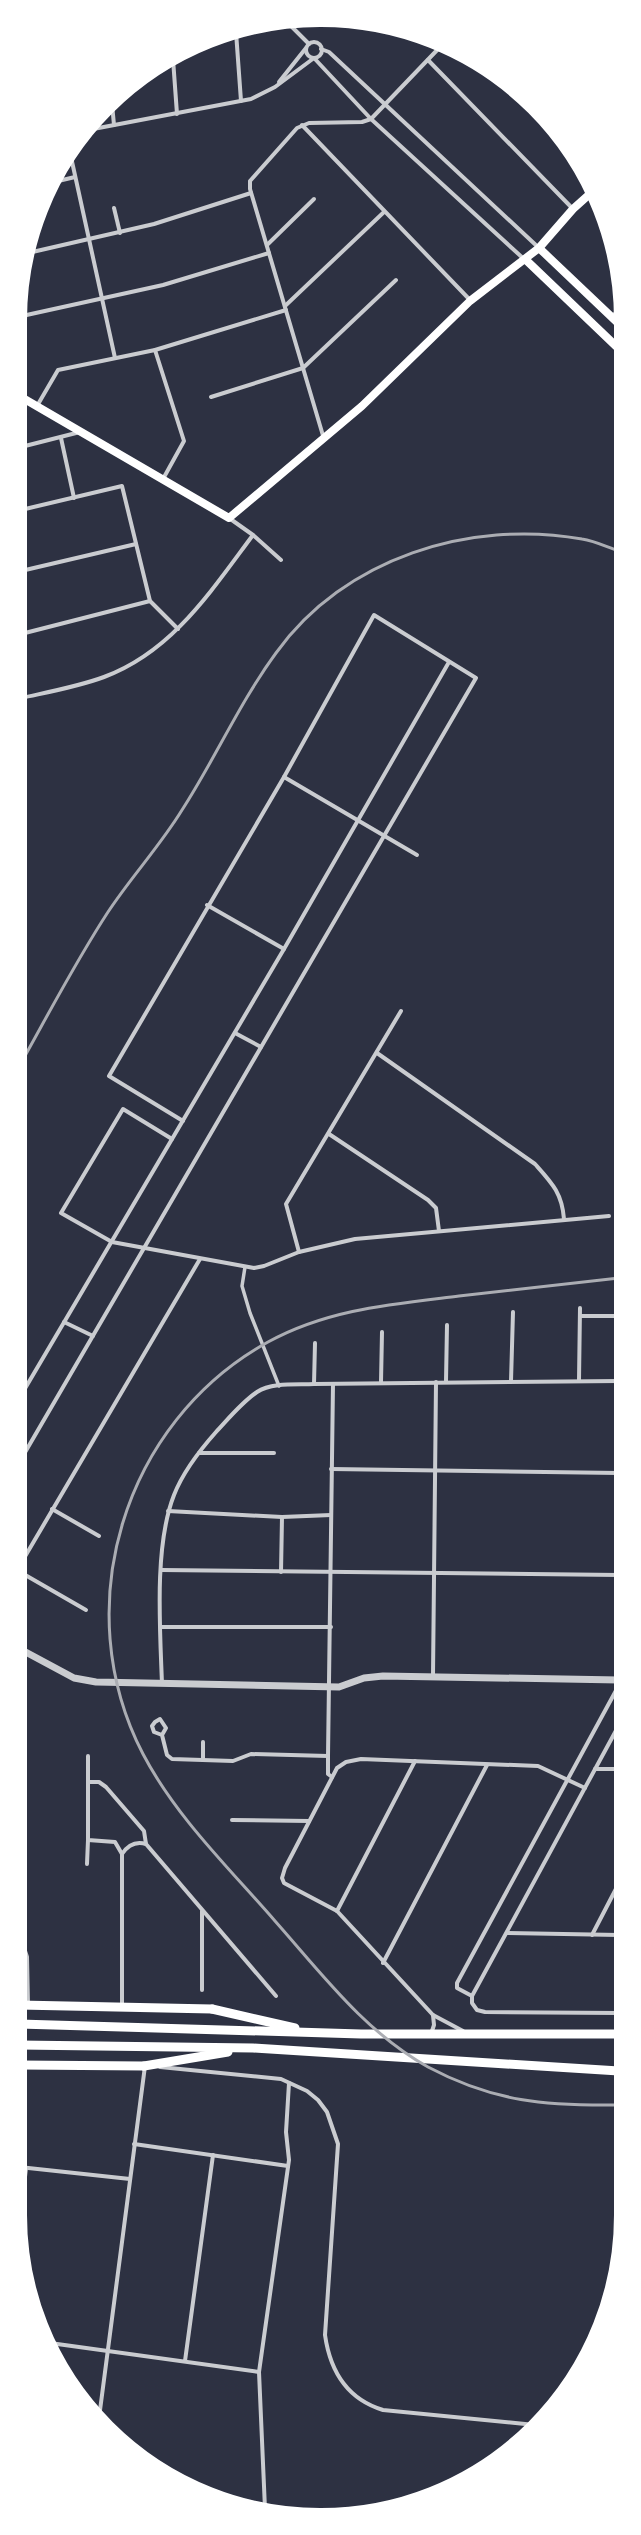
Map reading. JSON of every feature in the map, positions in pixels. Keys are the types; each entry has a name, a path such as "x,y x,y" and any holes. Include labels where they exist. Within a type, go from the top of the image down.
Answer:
{"main road":[{"path":"26,399 229,518 362,406 470,301 526,260 588,196"},
{"path":"539,248 615,320"},
{"path":"526,260 615,345"},
{"path":"26,2005 212,2009 320,2033"},
{"path":"26,2024 361,2034 615,2034"},
{"path":"598,2033 615,2029"},
{"path":"26,2046 253,2048 386,2055 615,2071"},
{"path":"26,2065 144,2066 253,2048"}],"street":[{"path":"292,28 308,46 308,55 314,58 371,119 526,260"},
{"path":"236,39 241,101"},
{"path":"274,87 308,46 316,43 384,103 539,248"},
{"path":"97,128 177,114 241,101 262,95 319,56 321,49"},
{"path":"324,438 251,193 250,185 252,176 292,131 302,125 316,123 362,122 371,119 384,103 437,50"},
{"path":"428,60 574,209"},
{"path":"173,65 177,114"},
{"path":"113,111 114,125"},
{"path":"302,125 470,301"},
{"path":"72,163 100,299 115,358"},
{"path":"61,180 75,177"},
{"path":"34,252 120,233 251,193"},
{"path":"267,245 314,199"},
{"path":"114,208 120,233"},
{"path":"37,406 58,370 155,350 285,308 384,212"},
{"path":"26,315 163,285 269,253"},
{"path":"211,397 304,368 396,280"},
{"path":"612,317 615,314"},
{"path":"155,350 184,441 163,479"},
{"path":"26,447 80,432"},
{"path":"61,438 74,498"},
{"path":"26,509 122,486 150,601 178,629"},
{"path":"229,518 253,535 281,560"},
{"path":"26,697 106,677 145,656 188,620 253,535"},
{"path":"26,571 136,544"},
{"path":"26,633 150,601"},
{"path":"26,1451 476,678 374,615 284,777 207,905 109,1076 183,1120"},
{"path":"26,1387 235,1033 449,662"},
{"path":"284,777 417,855"},
{"path":"207,905 284,949"},
{"path":"299,1252 286,1204 401,1011"},
{"path":"235,1033 261,1047"},
{"path":"376,1053 535,1164 553,1183 563,1202 564,1219"},
{"path":"172,1139 123,1109 61,1213 112,1242 245,1267 264,1266 299,1252 355,1239 609,1216"},
{"path":"329,1134 428,1200 436,1208 439,1231"},
{"path":"26,1554 200,1259"},
{"path":"245,1267 242,1286 250,1313 279,1386"},
{"path":"579,1380 580,1308"},
{"path":"511,1380 513,1312"},
{"path":"580,1316 615,1316"},
{"path":"64,1322 93,1336"},
{"path":"446,1381 447,1325"},
{"path":"381,1382 382,1332"},
{"path":"314,1384 315,1343"},
{"path":"162,1685 161,1546 168,1511 175,1493 198,1453 235,1410 258,1391 279,1386 381,1382 511,1380 615,1381"},
{"path":"433,1676 436,1382"},
{"path":"332,1777 328,1774 328,1756 332,1572 331,1469 333,1384"},
{"path":"198,1453 274,1453"},
{"path":"331,1469 615,1473"},
{"path":"52,1508 99,1536"},
{"path":"168,1511 282,1517 331,1515"},
{"path":"281,1572 282,1517"},
{"path":"162,1570 615,1575"},
{"path":"26,1575 86,1610"},
{"path":"161,1627 331,1627"},
{"path":"26,1652 74,1678 96,1682 132,1685 330,1688 343,1687 369,1678 433,1676 615,1680"},
{"path":"472,1996 457,1988 457,1983 615,1692"},
{"path":"615,1733 472,1996 474,2008 481,2012 615,2013"},
{"path":"162,1735 167,1755 172,1759 233,1762 250,1754 328,1756"},
{"path":"203,1742 203,1760"},
{"path":"87,1864 89,1782 88,1756"},
{"path":"471,2035 433,2016 382,1963 337,1911 284,1883 282,1878 286,1868 332,1777 346,1762 361,1759 538,1766 584,1788"},
{"path":"337,1911 415,1761"},
{"path":"382,1963 487,1765"},
{"path":"596,1769 615,1769"},
{"path":"89,1782 99,1782 106,1787 144,1831 146,1844 202,1911 232,1942 276,1996"},
{"path":"232,1820 309,1821"},
{"path":"88,1840 115,1842 122,1854 122,2007"},
{"path":"122,1854 133,1844 146,1844"},
{"path":"592,1935 615,1892"},
{"path":"202,1911 202,1990"},
{"path":"507,1933 615,1935"},
{"path":"26,1954 26,1973"},
{"path":"427,2034 434,2024 433,2016"},
{"path":"99,2409 144,2066 272,2076 307,2091 318,2100 327,2112 336,2133 338,2156 325,2334 332,2365 343,2383 364,2402 383,2410 528,2424"},
{"path":"265,2503 260,2372 288,2166 286,2132 289,2082"},
{"path":"134,2144 288,2166"},
{"path":"184,2361 213,2155"},
{"path":"26,2168 130,2179"},
{"path":"55,2344 260,2372"}],"railway":[{"path":"26,1054 74,968 108,912 155,849 194,791 263,672 276,653 304,620 337,592 373,570 412,553 454,541 496,535 539,534 587,540 615,550"},
{"path":"615,1278 385,1305 337,1315 291,1331 268,1342 218,1377 177,1420 145,1469 123,1523 111,1581 110,1639 121,1698 143,1754 156,1777 187,1821 204,1841 327,1981 364,2019 405,2053 452,2079 475,2088 521,2100 544,2103 615,2105"}]}
